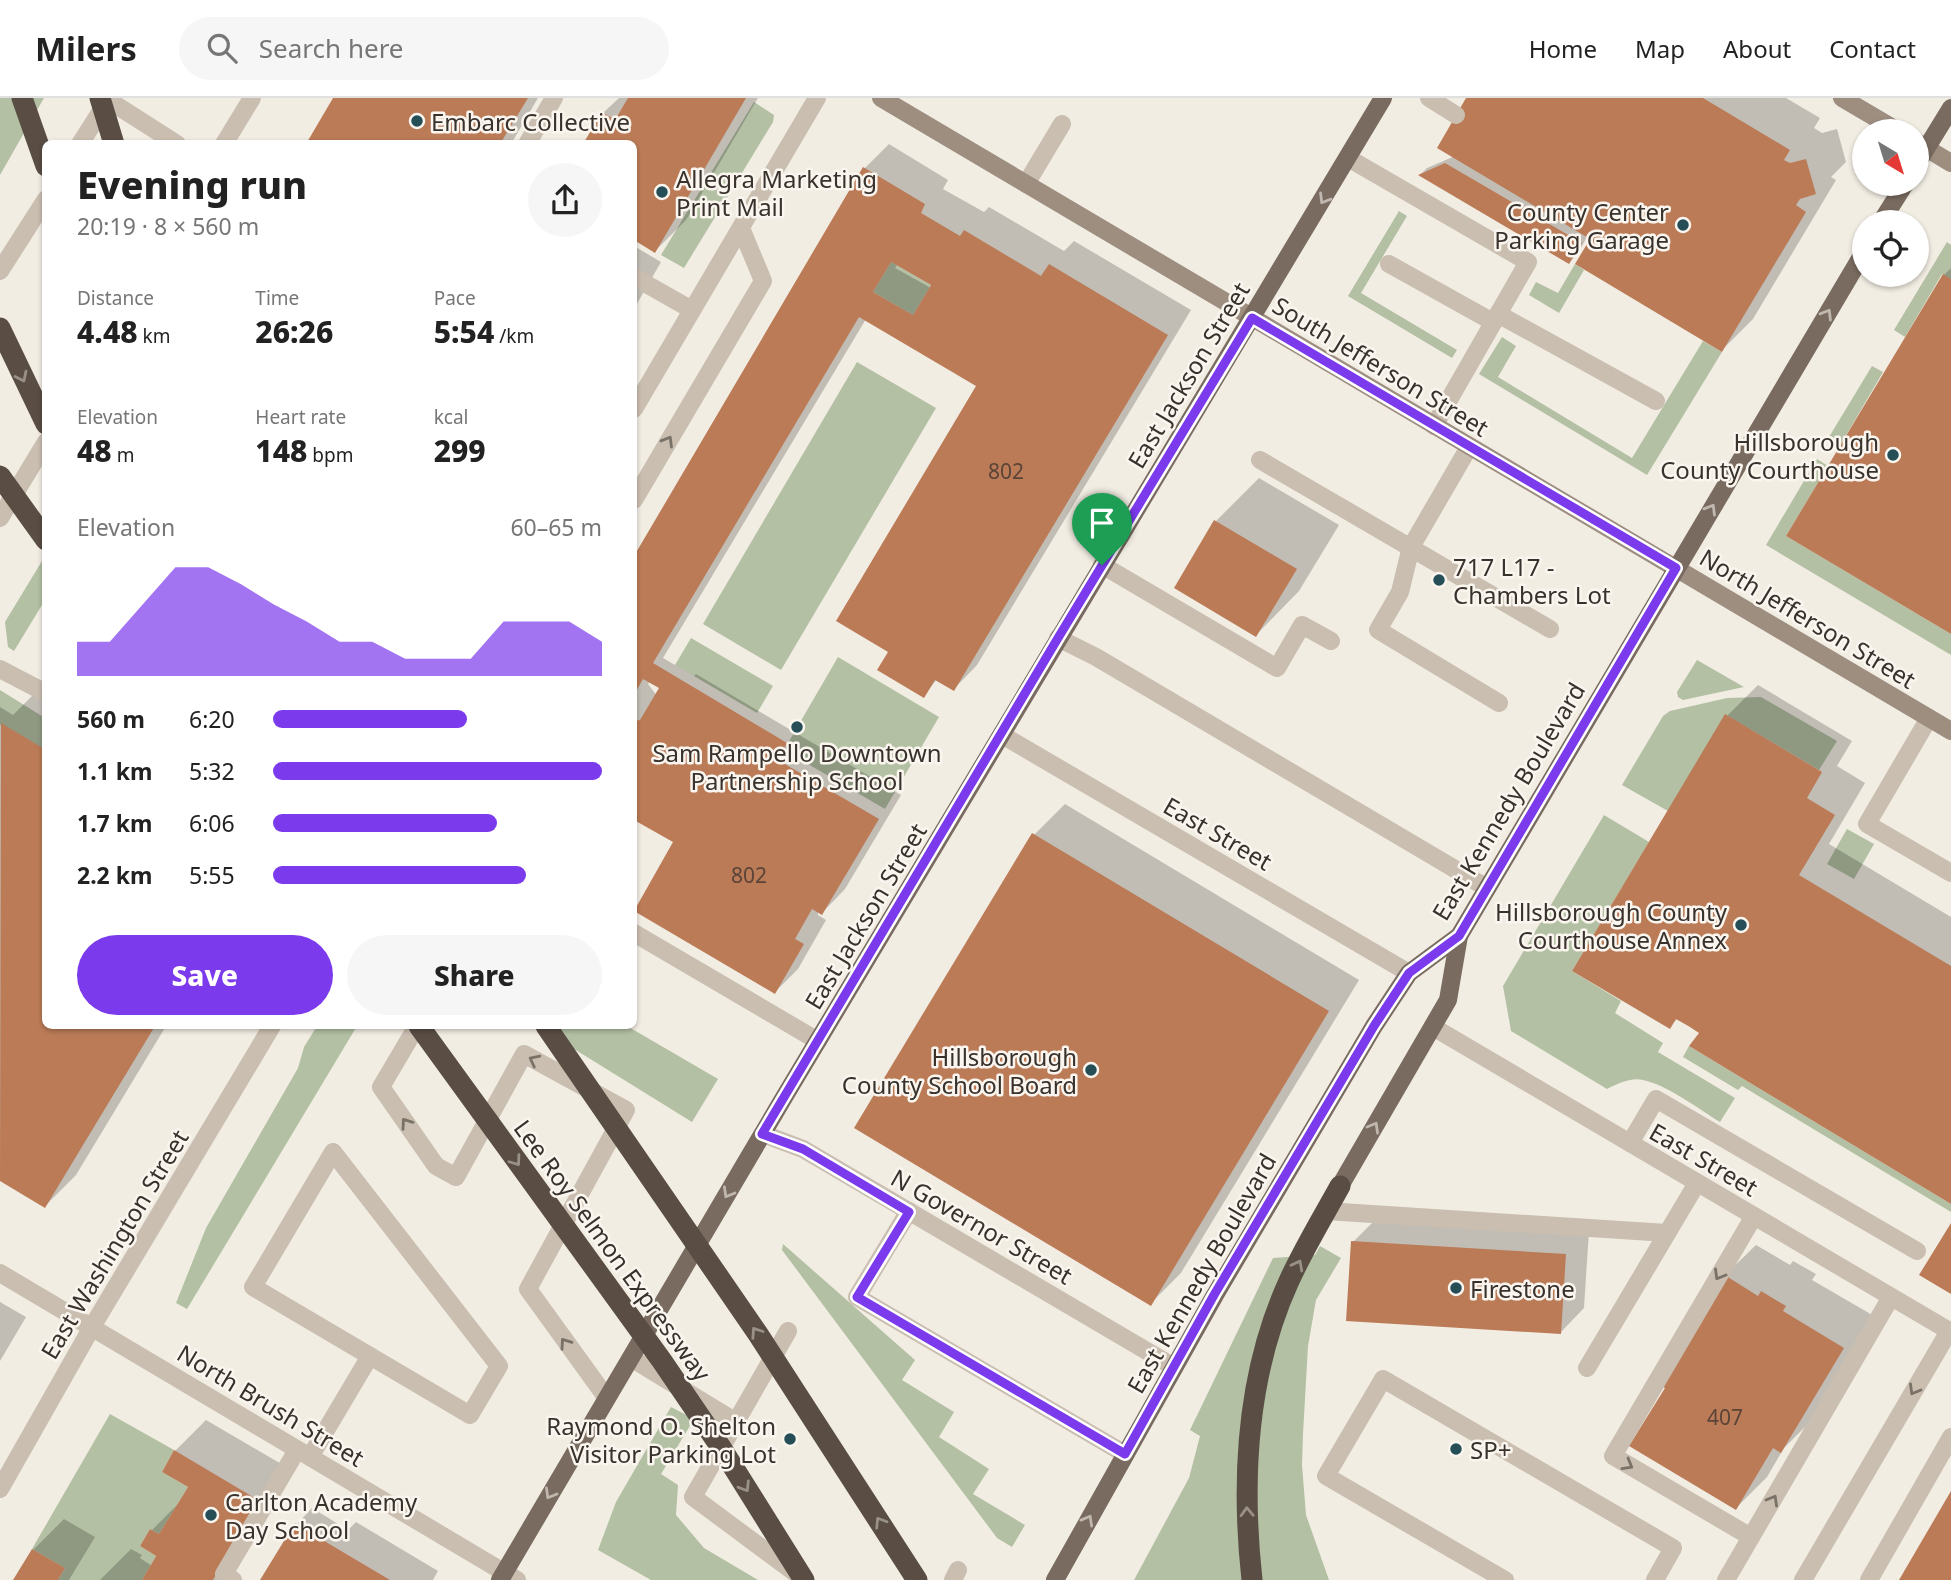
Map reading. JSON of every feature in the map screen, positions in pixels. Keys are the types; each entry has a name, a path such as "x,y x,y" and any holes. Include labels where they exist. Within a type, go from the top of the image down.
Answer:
{"highway":[{"path":"22,98 42,155"},
{"path":"100,98 113,140"},
{"path":"0,328 42,416"},
{"path":"0,476 42,534"},
{"name":"Lee Roy Selmon Expressway","path":"420,1029 662,1362 722,1450 804,1580"},
{"path":"548,1029 765,1344 917,1580"},
{"path":"1252,1580 1248,1548 1246,1470 1256,1388 1272,1328 1289,1281 1340,1186"}],"main road":[{"name":"South Jefferson Street","path":"881,98 1676,568"},
{"name":"East Jackson Street","path":"507,1577 606,1397 1383,98"},
{"path":"1842,98 1878,119"},
{"path":"1929,135 1951,108"},
{"path":"1929,150 1951,163"},
{"name":"East Kennedy Boulevard","path":"1055,1580 1174,1367 1374,1026 1409,973 1459,936 1852,272"},
{"name":"North Jefferson Street","path":"1676,568 1951,731"},
{"path":"1340,1186 1448,1000 1459,936"}],"street":[{"path":"227,140 252,98"},
{"path":"529,140 554,98"},
{"path":"637,404 817,98"},
{"path":"1429,98 1457,115"},
{"path":"83,140 108,100 171,140"},
{"path":"1026,184 1062,124"},
{"path":"1348,158 1528,262 1434,426"},
{"path":"0,271 42,205"},
{"path":"637,495 763,281 740,228"},
{"path":"1389,264 1656,401"},
{"path":"637,279 692,310"},
{"path":"1469,447 1411,547 1400,592 1378,630 1499,703"},
{"path":"0,518 42,449"},
{"path":"1260,460 1550,629"},
{"path":"1102,565 1277,668 1303,625 1331,641"},
{"path":"1058,638 1096,657 1487,888"},
{"path":"0,668 42,691"},
{"path":"1929,718 1867,824 1951,873"},
{"name":"East Street","path":"1002,735 1409,973"},
{"path":"637,935 818,1041"},
{"name":"East Street","path":"1433,1027 1950,1332"},
{"name":"East Washington Street","path":"0,1489 92,1327 270,1029"},
{"path":"416,1029 381,1087 436,1166 456,1177 524,1054 626,1110 528,1289 606,1397"},
{"path":"1630,1143 1656,1099 1917,1251"},
{"name":"N Governor Street","path":"762,1134 803,1149 1174,1367"},
{"path":"333,1152 499,1366 470,1415 370,1356 253,1287 333,1152"},
{"path":"1587,1368 1697,1183"},
{"path":"1326,1211 1667,1233"},
{"path":"909,1212 857,1297 1125,1454"},
{"path":"1751,1537 1613,1456 1754,1216"},
{"name":"North Brush Street","path":"0,1273 507,1577"},
{"path":"1726,1580 1891,1297"},
{"path":"788,1331 693,1497 804,1580"},
{"path":"1803,1580 1950,1332"},
{"path":"233,1580 224,1574 370,1356"},
{"path":"631,1358 736,1422"},
{"path":"1505,1580 1326,1476 1383,1379 1673,1548 1655,1580"},
{"path":"1868,1580 1951,1437"}],"green space":[{"path":"0,98 44,98 0,175"},
{"path":"754,102 774,115 773,122 684,268 661,255"},
{"path":"1399,211 1407,216 1361,293 1457,350 1452,358 1348,296"},
{"path":"1947,242 1951,245 1951,279 1942,274 1905,337 1894,330 1920,287 1929,287 1929,272"},
{"path":"891,262 931,285 913,315 873,292"},
{"path":"1575,264 1584,270 1559,313 1529,295 1536,282 1558,293"},
{"path":"1502,337 1516,346 1498,377 1632,458 1703,341 1722,352 1647,475 1479,374"},
{"path":"857,362 936,408 781,670 703,624"},
{"path":"1872,366 1883,372 1841,444 1829,437"},
{"path":"1817,459 1828,466 1786,536 1951,634 1951,655 1766,545"},
{"path":"42,561 42,605 14,651 8,647 5,622"},
{"path":"691,638 773,686 757,713 675,665"},
{"path":"838,657 939,717 885,809 784,750"},
{"path":"1697,660 1744,687 1683,700 1678,697 1677,692"},
{"path":"0,690 42,716 42,748 1,724 0,726"},
{"path":"1761,697 1837,741 1819,770 1726,715 1668,811 1622,785 1663,716 1670,711 1727,698"},
{"path":"1604,815 1649,842 1572,971 1621,1001 1615,1013 1663,1043 1658,1052 1735,1098 1720,1122 1683,1098 1643,1080 1634,1079 1607,1089 1511,1031 1503,986"},
{"path":"1847,829 1874,844 1854,879 1827,864"},
{"path":"315,1029 355,1029 187,1309 176,1303 206,1228 298,1068 304,1047"},
{"path":"542,1029 632,1029 718,1079 692,1122"},
{"path":"1689,1046 1951,1204 1951,1212 1742,1086 1738,1090 1683,1057"},
{"path":"783,1244 915,1360 902,1380 954,1412 939,1437 989,1469 973,1494 1025,1525 1012,1547 997,1538 782,1250"},
{"path":"1320,1246 1341,1258 1316,1300 1308,1346 1302,1465 1306,1515 1329,1580 1134,1580 1189,1478 1200,1436 1190,1430 1273,1258 1315,1255"},
{"path":"671,1407 694,1419 661,1474 678,1485 676,1515 704,1548 758,1580 651,1580 598,1550 616,1502"},
{"path":"110,1414 174,1450 162,1472 188,1487 159,1534 150,1529 140,1546 156,1556 142,1580 58,1580 65,1568 32,1549"}],"building":[{"name":"Embarc Collective","path":"333,98 528,98 502,140 308,140"},
{"name":"Allegra Marketing Print Mail","path":"628,98 746,98 655,253 637,242 637,140 585,140 602,112 615,120"},
{"name":"County Center Parking Garage","path":"1466,98 1703,98 1790,150 1784,160 1790,163 1806,159 1816,194 1800,199 1796,205 1806,212 1722,352 1575,264 1590,239 1437,148"},
{"path":"1445,163 1582,243 1569,264 1418,175"},
{"path":"863,167 925,204 921,213 960,236 964,230 1041,276 1049,264 1168,335 954,691 935,680 924,698 877,670 888,652 836,621 976,386 859,317 653,663 787,743 778,760 879,819 822,915 812,909 795,939 804,944 775,994 637,913 637,906 673,842 637,822 637,720 640,720 659,688 643,679 637,690 637,551","holes":["891,262 931,285 913,315 873,292"]},
{"name":"Hillsborough County Courthouse","path":"1943,274 1951,279 1951,634 1786,536"},
{"path":"1214,520 1297,569 1256,637 1174,588"},
{"name":"Hillsborough County Courthouse Annex","path":"1725,714 1822,772 1807,798 1835,815 1799,875 1951,966 1951,1204 1689,1046 1699,1033 1690,1027 1676,1019 1670,1029 1572,971"},
{"path":"1,723 42,748 42,1029 153,1029 45,1208 0,1181"},
{"name":"Hillsborough County School Board","path":"1032,833 1329,1011 1151,1306 854,1128"},
{"path":"1951,1223 1951,1294 1919,1275"},
{"name":"Firestone","path":"1351,1241 1566,1254 1561,1334 1346,1321"},
{"path":"1723,1274 1758,1296 1761,1291 1786,1306 1783,1311 1844,1348 1781,1453 1773,1448 1736,1510 1629,1446 1665,1388 1657,1384"},
{"name":"Carlton Academy Day School","path":"174,1450 260,1501 213,1580 142,1580 156,1556 140,1546 150,1529 159,1534 188,1487 162,1472"},
{"path":"1951,1491 1951,1580 1899,1580"},
{"path":"295,1523 331,1545 390,1580 260,1580"},
{"path":"32,1549 65,1568 58,1580 13,1580"}],"place":[{"name":"Embarc Collective","path":"417,121"},
{"name":"Allegra Marketing Print Mail","path":"662,192"},
{"name":"County Center Parking Garage","path":"1683,225"},
{"name":"Hillsborough County Courthouse","path":"1893,455"},
{"name":"717 L17 - Chambers Lot","path":"1439,580"},
{"name":"Sam Rampello Downtown Partnership School","path":"797,727"},
{"name":"Hillsborough County Courthouse Annex","path":"1741,925"},
{"name":"Hillsborough County School Board","path":"1091,1070"},
{"name":"Firestone","path":"1456,1288"},
{"name":"Raymond O. Shelton Visitor Parking Lot","path":"790,1439"},
{"name":"SP+","path":"1456,1449"},
{"name":"Carlton Academy Day School","path":"211,1515"}],"route":[{"path":"1252,318 1676,568 1459,936 1409,973 1374,1026 1214,1295 1125,1454 857,1297 909,1212 803,1149 762,1134 1102,565 1252,318"}]}
